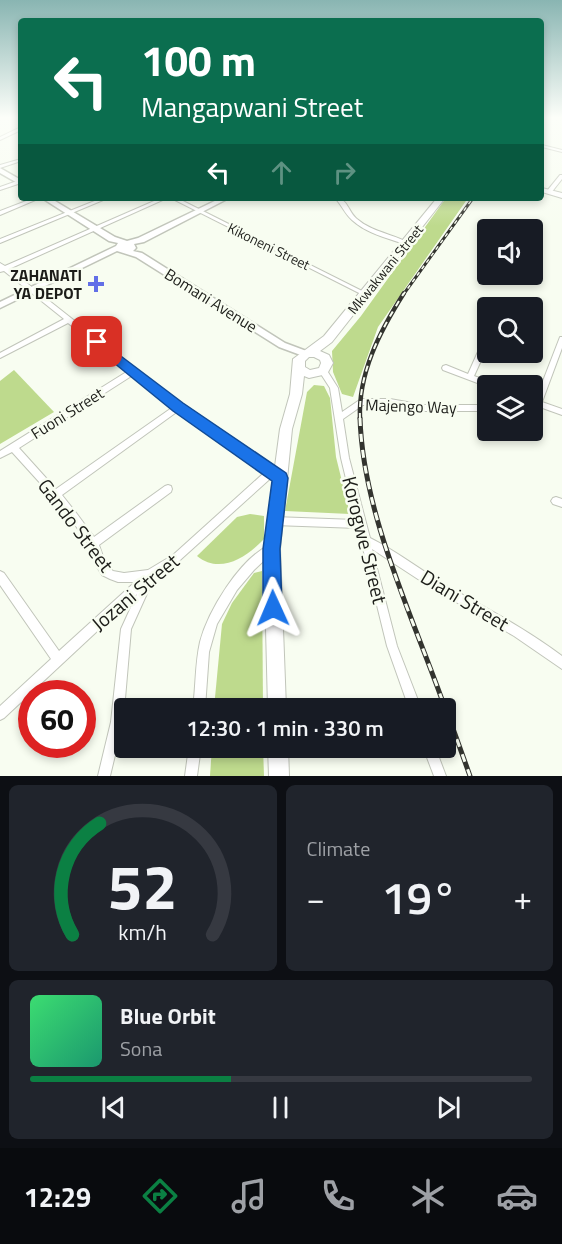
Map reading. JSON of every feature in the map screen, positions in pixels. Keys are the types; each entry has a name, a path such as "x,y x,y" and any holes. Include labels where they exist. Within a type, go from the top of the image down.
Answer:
{"main road":[{"path":"0,169 18,181"},
{"path":"545,191 562,196"},
{"path":"50,201 127,248"},
{"path":"0,305 127,248 220,201"},
{"name":"Mkwakwani Street","path":"298,366 308,353 328,339 439,201"},
{"name":"Bomani Avenue","path":"127,248 282,345"},
{"path":"296,394 326,368 328,339"},
{"path":"282,345 325,358"},
{"path":"282,345 298,366 319,373"},
{"path":"276,698 272,549 276,475 296,394 298,366"},
{"path":"278,758 279,776"}],"street":[{"path":"0,169 18,161"},
{"path":"545,191 562,176"},
{"path":"0,189 18,183"},
{"path":"0,213 30,201"},
{"path":"0,242 99,201"},
{"path":"158,201 2,268 178,407 276,475"},
{"name":"Kikoneni Street","path":"178,201 365,294"},
{"path":"342,201 346,213 354,221 406,243"},
{"path":"0,356 68,320"},
{"path":"543,382 562,339"},
{"path":"470,377 477,361"},
{"path":"446,368 477,380"},
{"name":"Fuoni Street","path":"0,455 134,371"},
{"name":"Korogwe Street","path":"319,373 334,388 345,458 361,524 392,646 411,698"},
{"name":"Majengo Way","path":"340,417 361,402 390,402 424,408 477,408"},
{"path":"543,406 562,412"},
{"path":"56,494 178,407"},
{"name":"Gando Street","path":"13,447 56,494 93,544 106,573 113,576 151,574"},
{"name":"Jozani Street","path":"0,714 151,574 176,558 276,475"},
{"path":"93,544 168,489"},
{"path":"274,521 361,524"},
{"name":"Diani Street","path":"365,540 388,551 437,586 529,637 562,663"},
{"path":"200,698 207,636 225,600 249,566 272,549"},
{"path":"104,776 117,722 126,629 151,574"},
{"path":"0,576 58,658"},
{"path":"191,776 193,758"},
{"path":"433,758 440,776"}],"green space":[{"path":"444,201 466,201 378,327 353,397 342,394 333,372 332,351 361,316"},
{"path":"14,370 54,412 0,444 0,381"},
{"path":"314,385 324,386 330,398 336,457 350,514 285,511 307,392"},
{"path":"250,514 264,516 264,539 250,552 224,564 215,564 197,556 237,517"},
{"path":"262,571 263,698 215,698 222,624 232,603 254,573"},
{"path":"211,758 263,758 264,776 210,776"}],"railway":[{"path":"403,295 471,201"},
{"path":"360,418 363,385 372,353 404,293"},
{"path":"360,418 363,455 380,528 441,698"},
{"path":"456,737 470,776"}],"place":[{"name":"ZAHANATI YA DEPOT","path":"96,284"}],"route":[{"path":"97,342 178,407 280,478 272,549 273,608"}]}
